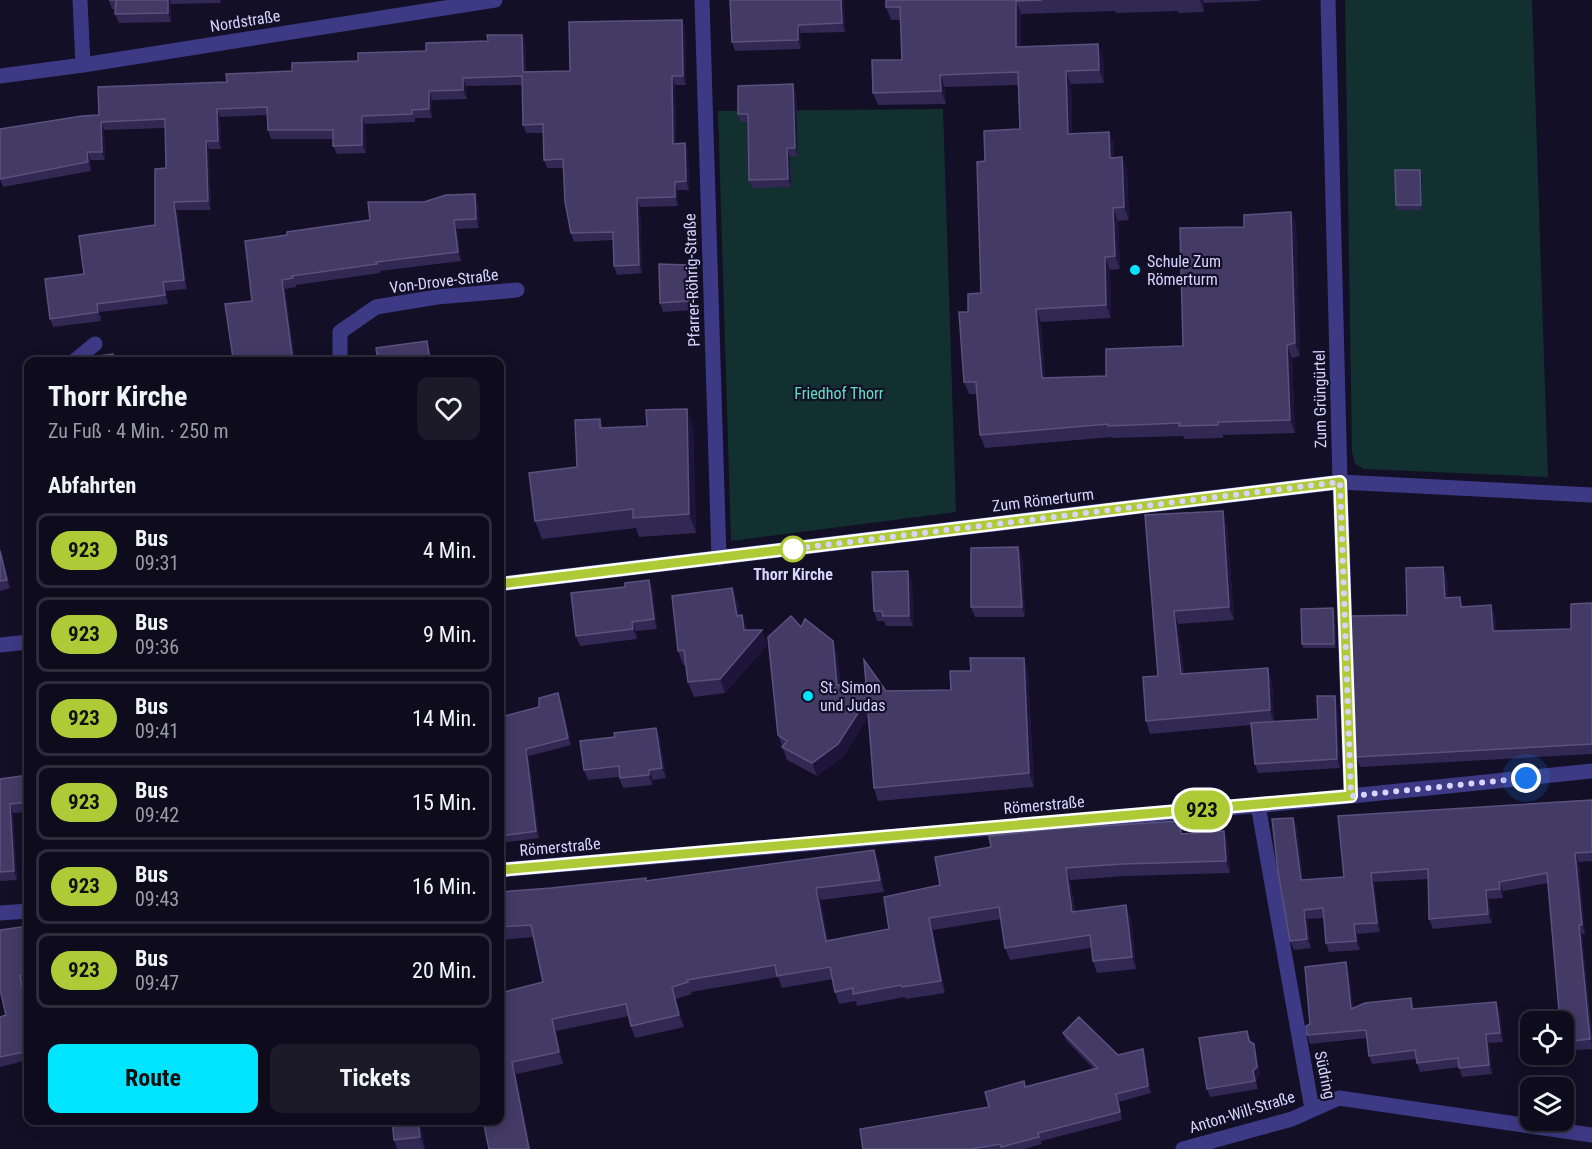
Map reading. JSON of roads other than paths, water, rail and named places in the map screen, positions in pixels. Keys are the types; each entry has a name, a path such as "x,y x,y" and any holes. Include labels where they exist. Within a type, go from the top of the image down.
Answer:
{"street":[{"path":"80,0 83,65"},
{"name":"Nordstraße","path":"0,76 495,0"},
{"name":"Pfarrer-Röhrig-Straße","path":"702,0 719,558"},
{"name":"Zum Grüngürtel","path":"1328,0 1340,482 1351,796"},
{"name":"Von-Drove-Straße","path":"340,357 340,332 376,308 437,297 517,290"},
{"path":"79,357 95,344"},
{"name":"Zum Römerturm","path":"504,584 1340,482 1592,495"},
{"path":"0,645 24,642"},
{"name":"Römerstraße","path":"504,870 1258,805 1592,771"},
{"name":"Südring","path":"1258,805 1312,1109 1339,1098 1592,1135"},
{"path":"0,913 24,911"},
{"name":"Anton-Will-Straße","path":"1183,1149 1292,1119 1312,1109"}],"place":[{"name":"Schule Zum Römerturm","path":"1135,270"},
{"name":"Thorr Kirche","path":"793,549"},
{"name":"St. Simon und Judas","path":"808,696"}],"park label":[{"name":"Friedhof Thorr","path":"839,393"}]}
